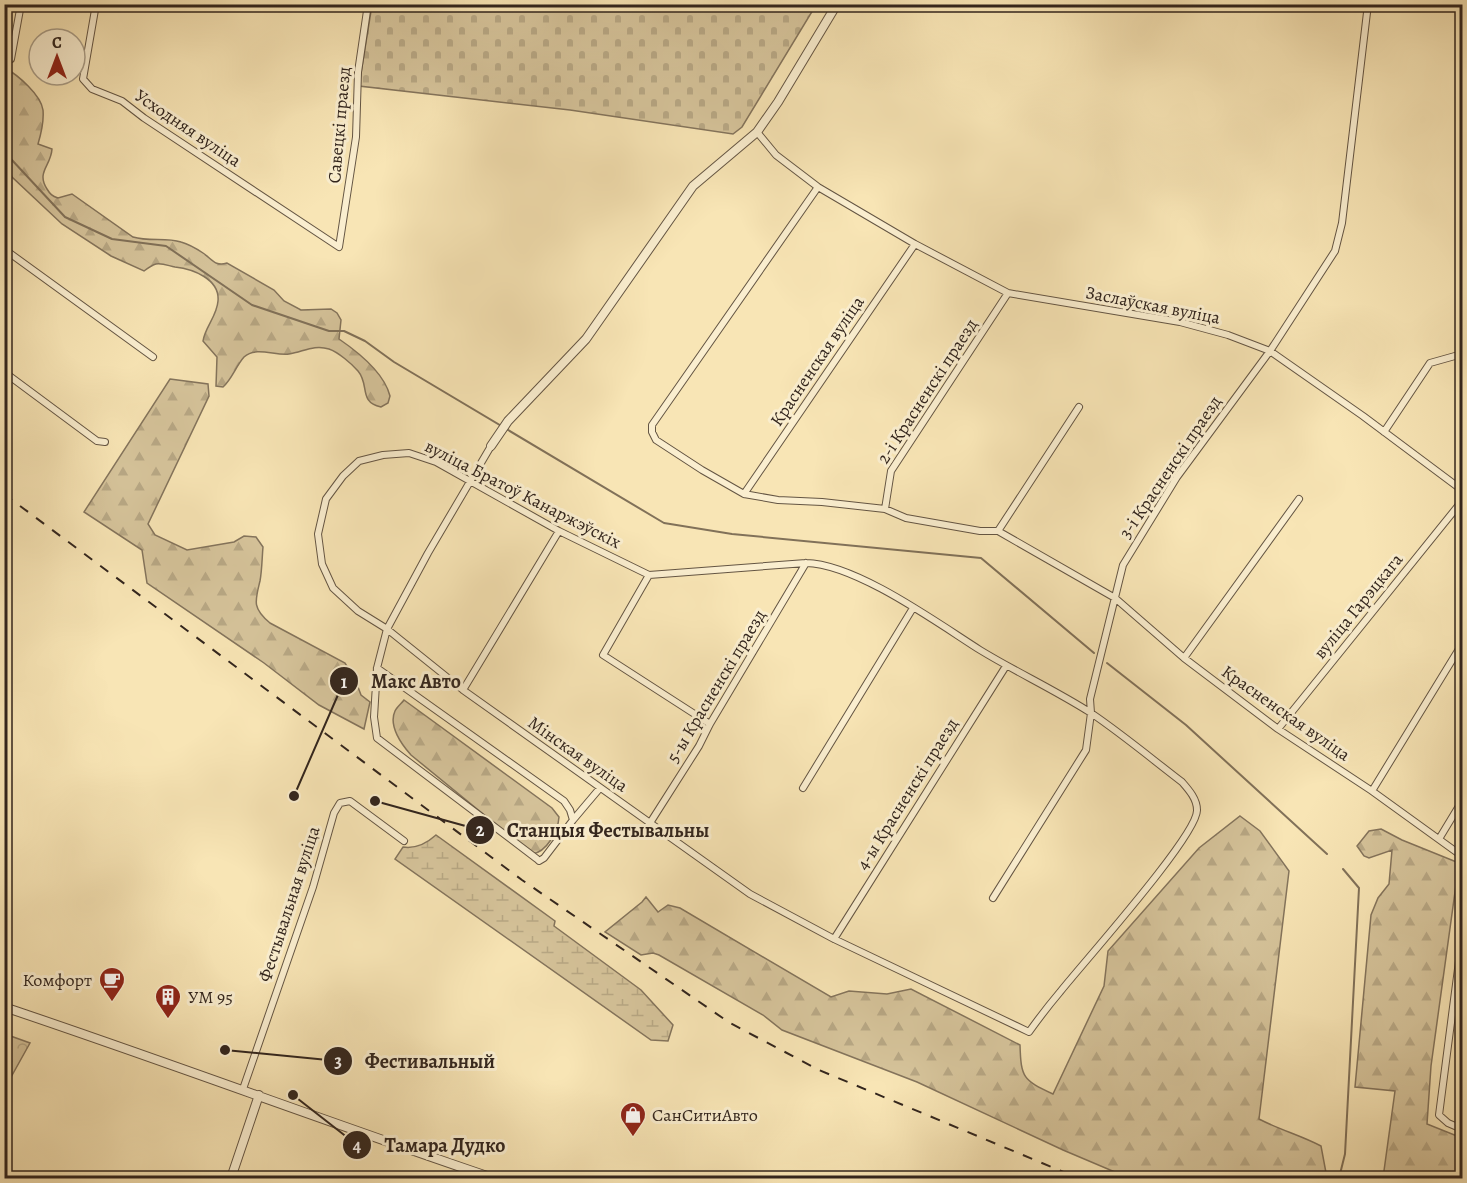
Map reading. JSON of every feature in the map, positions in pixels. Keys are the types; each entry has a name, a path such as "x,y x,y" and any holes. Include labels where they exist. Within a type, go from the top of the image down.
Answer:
{"street":[{"path":"11,59 21,4"},
{"name":"Усходняя вуліца","path":"96,4 83,79 92,89 122,101 144,118 339,247"},
{"name":"Савецкі праезд","path":"339,247 356,137 358,72 368,4"},
{"path":"600,788 544,858 539,861 377,738 374,717 377,668 387,629 428,553 508,421 586,339 693,186 757,132 784,93 837,4"},
{"name":"3-і Красненскі праезд","path":"1091,713 1090,699 1123,565 1177,477 1270,351 1335,251 1342,223 1368,4"},
{"name":"Заслаўская вуліца","path":"757,132 776,155 818,187 915,244 1008,293 1180,322 1228,335 1270,351 1462,490"},
{"name":"Красненская вуліца","path":"818,187 652,425 652,432 656,440 744,494 778,500 885,509 906,518 980,531 998,531 1115,598 1184,658 1278,729 1372,791 1462,856"},
{"name":"Красненская вуліца","path":"744,494 915,244"},
{"path":"4,249 153,357"},
{"name":"2-і Красненскі праезд","path":"885,509 891,471 1008,293"},
{"path":"1384,432 1430,363 1462,354"},
{"path":"4,372 97,441 105,442"},
{"path":"998,531 1079,407"},
{"name":"вуліца Братоў Канаржэўскіх","path":"326,499 343,476 359,461 383,455 409,453 436,462 560,531 649,575"},
{"name":"Мінская вуліца","path":"326,499 318,534 322,564 333,588 358,611 387,629 463,690 750,894 834,939 1029,1032 1147,887 1194,823 1197,809 1192,793 1182,782 1091,713"},
{"path":"1184,658 1299,500"},
{"name":"вуліца Гарэцкага","path":"1278,729 1462,501"},
{"path":"463,690 560,531"},
{"name":"5-ы Красненскі праезд","path":"650,823 699,746 806,563"},
{"path":"710,724 603,656 649,575 818,563 850,573 913,608 1006,666 1091,713 1086,750 993,898"},
{"path":"803,788 913,608"},
{"path":"1372,791 1462,644"},
{"name":"4-ы Красненскі праезд","path":"834,939 1006,666"},
{"path":"377,668 564,801 573,820"},
{"name":"Фестывальная вуліца","path":"243,1089 313,887 334,813 340,803 350,801 404,841"},
{"path":"1439,839 1462,801"},
{"path":"1462,938 1439,1115 1448,1123 1462,1129"},
{"path":"4,1007 243,1089 493,1179"},
{"path":"231,1179 259,1095"}],"green space":[{"path":"372,5 816,5 742,127 733,134 570,110 359,86"},
{"path":"5,68 27,85 41,104 43,119 38,144 52,149 43,173 44,183 51,195 58,198 72,194 133,237 175,241 189,245 217,263 227,263 274,290 284,301 301,310 331,309 341,320 339,339 362,356 376,371 387,387 390,396 388,403 381,407 369,401 358,371 341,355 324,348 313,348 289,354 254,352 244,357 223,387 216,386 217,357 203,341 216,312 218,301 215,287 210,281 190,270 164,264 154,264 144,271 111,256 62,224 12,177 5,161"},
{"path":"170,379 208,384 209,396 148,524 155,535 187,550 234,542 244,536 256,537 263,547 261,577 256,599 260,613 270,623 345,663 361,695 370,702 364,729 319,705 264,663 147,583 142,550 84,512"},
{"path":"404,700 552,808 559,817 554,834 547,845 532,854 411,755 400,741 393,723 395,711"},
{"path":"1240,816 1260,831 1289,871 1259,1119 1321,1146 1327,1178 1129,1178 917,1082 782,1030 763,1015 659,955 653,953 641,955 605,932 646,897 658,912 668,905 680,908 831,997 849,991 887,994 911,989 1020,1045 1021,1065 1026,1077 1035,1085 1053,1094 1104,986 1108,951 1199,848"},
{"path":"1381,829 1459,863 1431,1066 1427,1124 1462,1138 1462,1178 1383,1178 1395,1091 1355,1087 1371,915 1378,898 1389,884 1392,850 1369,858 1364,856 1357,846 1369,831"},
{"path":"436,835 555,921 554,926 641,990 673,1025 668,1041 651,1040 395,859 403,847 421,845"},
{"path":"5,1034 30,1043 10,1079 5,1095"}],"waterway":[{"path":"4,142 11,159 65,217 112,239 166,246 252,305 329,331 344,331 365,341 394,362 664,523 732,534 981,558 1094,653"},
{"path":"1107,663 1186,725 1327,854"},
{"path":"1339,1178 1345,1154 1359,888 1343,869"}],"railway":[{"path":"4,494 522,880 730,1023 819,1070 1078,1178"}],"place":[{"name":"Макс Авто","path":"294,796"},
{"name":"Станцыя Фестывальны","path":"375,801"},
{"name":"Комфорт","path":"112,1003"},
{"name":"УМ 95","path":"168,1020"},
{"name":"Фестивальный","path":"225,1050"},
{"name":"Тамара Дудко","path":"293,1095"},
{"name":"СанСитиАвто","path":"633,1138"}]}
